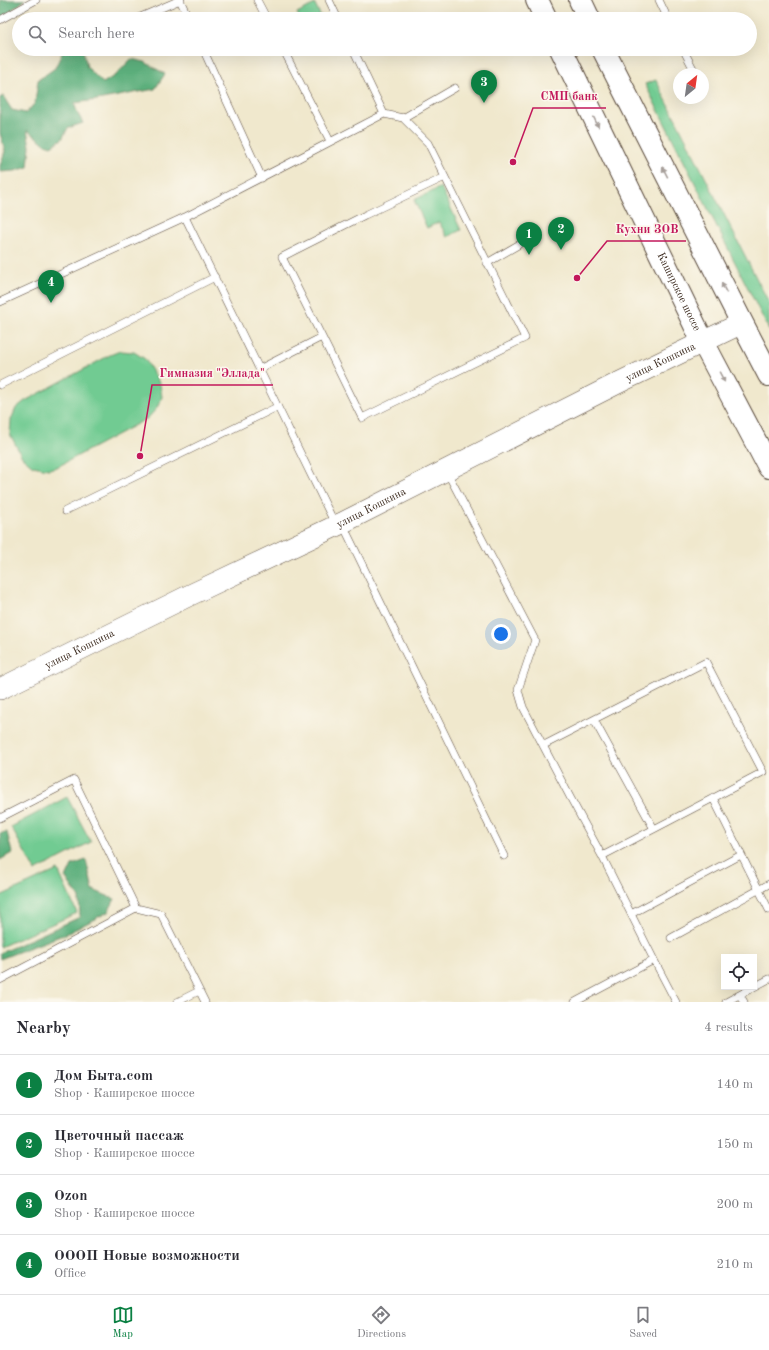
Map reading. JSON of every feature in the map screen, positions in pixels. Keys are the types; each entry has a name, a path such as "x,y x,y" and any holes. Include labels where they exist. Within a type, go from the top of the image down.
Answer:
{"main road":[{"path":"537,0 543,12"},
{"path":"580,0 586,12"},
{"name":"Каширское шоссе","path":"564,56 703,342 769,467"},
{"path":"608,56 769,375"},
{"name":"улица Кошкина","path":"0,689 188,596 339,525 618,383 742,323"}],"lane":[{"path":"14,12 36,0"},
{"path":"152,12 180,0 186,12"},
{"path":"257,0 263,12"},
{"path":"329,0 335,12"},
{"path":"659,0 664,12"},
{"path":"0,20 12,13"},
{"path":"205,56 262,178"},
{"path":"287,56 330,141"},
{"path":"356,56 384,114"},
{"path":"687,56 693,68"},
{"path":"403,118 455,88"},
{"path":"0,302 185,216 262,178 384,114 403,118 428,143 445,177 487,262 525,338 362,418 282,257 445,177"},
{"path":"185,216 277,407 339,525 504,856"},
{"path":"487,262 518,245"},
{"path":"0,385 214,277"},
{"path":"259,369 322,337"},
{"path":"65,511 277,407"},
{"path":"446,471 535,640 518,690 523,707 602,856 676,1002"},
{"path":"544,745 706,662 763,772 602,856"},
{"path":"594,720 654,828"},
{"path":"0,818 74,780 136,908"},
{"path":"713,798 769,910"},
{"path":"631,914 741,854"},
{"path":"671,938 769,884"},
{"path":"0,980 136,908 161,914 205,1002"},
{"path":"575,1002 654,960"},
{"path":"726,1002 769,979"},
{"path":"177,1002 199,991"},
{"path":"740,995 744,1002"}],"green space":[{"path":"0,0 25,0 0,19"},
{"path":"315,4 319,12 299,12"},
{"path":"61,56 84,56 87,67 103,83 117,74 131,59 145,62 165,74 155,89 74,103 83,123 68,128 62,139 51,146 45,144 27,130 30,146 28,167 15,171 0,172 0,166 5,151 0,133 0,98 3,96 12,110 26,113 35,103 38,80 55,68"},
{"path":"656,80 769,303 769,330 645,84"},
{"path":"441,187 461,230 447,237 439,222 427,228 414,200"},
{"path":"120,351 134,352 145,359 160,384 162,397 157,408 148,418 57,467 48,469 33,466 22,457 10,434 11,420 16,408 25,401"},
{"path":"67,797 91,842 35,871 11,827"},
{"path":"7,832 12,853 0,860 0,833"},
{"path":"86,860 93,890 115,899 108,912 68,933 0,959 0,953 80,917 79,898 66,878 72,865"},
{"path":"58,870 77,913 0,947 0,896"}],"place":[{"name":"Ozon","path":"484,103"},
{"name":"СМП банк","path":"513,162"},
{"name":"Цветочный пассаж","path":"561,250"},
{"name":"Дом Быта.com","path":"529,255"},
{"name":"Кухни ЗОВ","path":"577,278"},
{"name":"ОООП Новые возможности","path":"51,303"},
{"name":"Гимназия \"Эллада\"","path":"140,456"}]}
